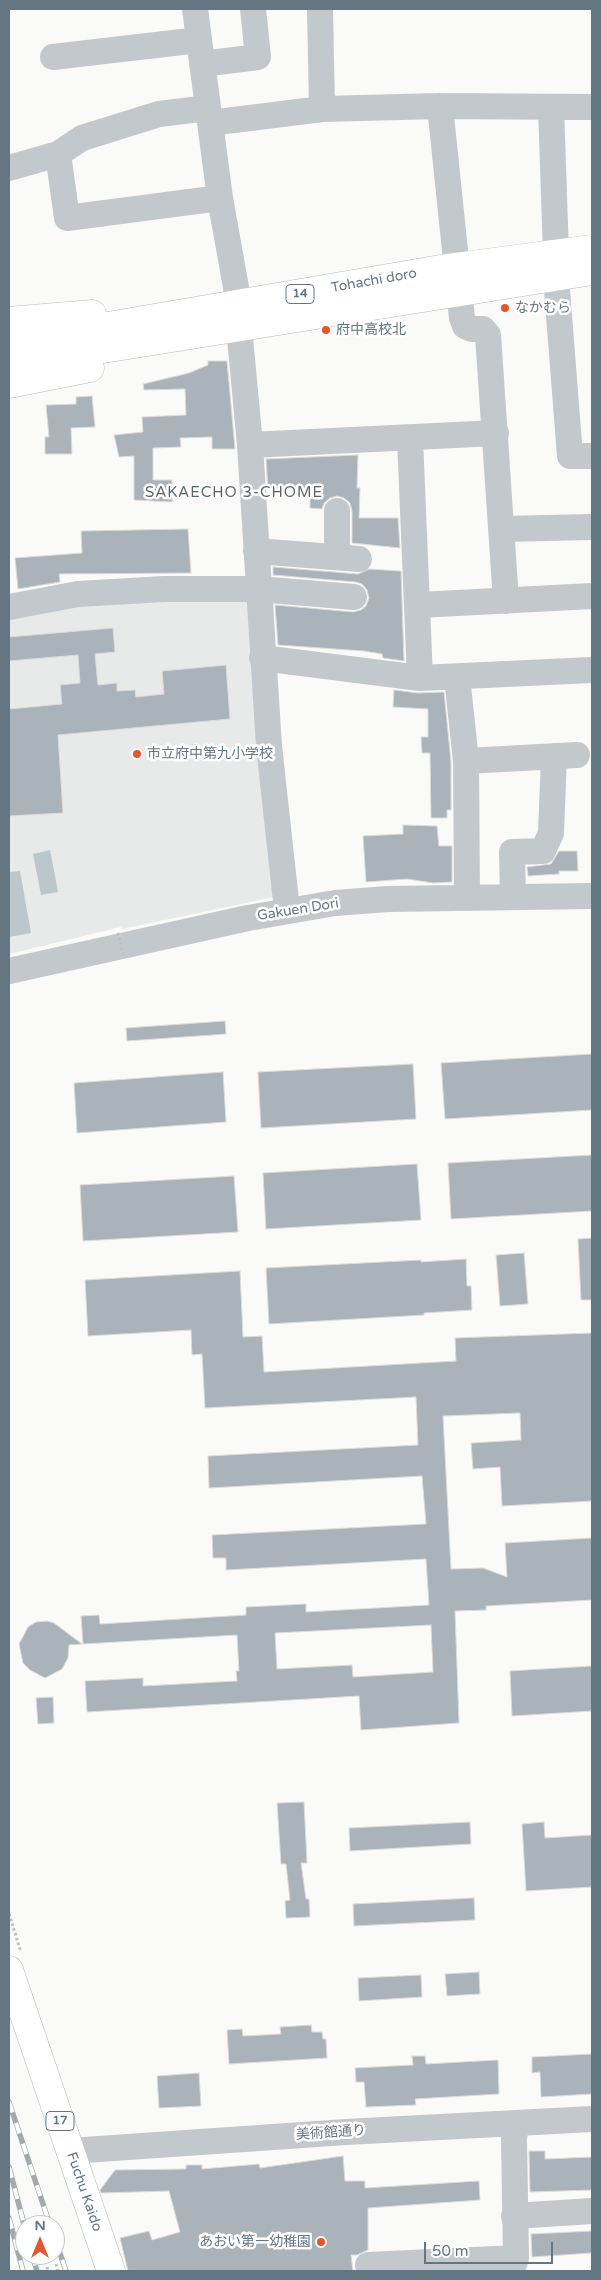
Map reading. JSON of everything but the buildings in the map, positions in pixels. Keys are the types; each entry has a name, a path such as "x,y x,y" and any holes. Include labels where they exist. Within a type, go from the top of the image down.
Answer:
{"main road":[{"name":"Tohachi doro","path":"239,316 292,295 457,280 556,265 592,249"},
{"name":"Tohachi doro","path":"556,265 592,271"},
{"name":"Tohachi doro","path":"9,364 239,316 399,302 457,280"},
{"path":"292,295 337,296 404,288 408,292 407,295 399,302"},
{"name":"14","path":"9,320 92,314 195,324"},
{"name":"Tohachi doro","path":"9,343 195,324"},
{"name":"14","path":"9,384 98,366 195,324"},
{"name":"Fuchu Kaido","path":"16,1965 70,2151 111,2271"}],"street":[{"path":"195,9 220,198 239,316 250,445 269,746 287,910"},
{"path":"53,57 200,52 258,57 253,9"},
{"path":"320,9 322,109"},
{"path":"440,106 457,280 465,326 483,330 488,335 506,601"},
{"path":"9,168 58,154 82,138 159,114 209,115 322,109 440,106 592,107"},
{"path":"550,107 556,265 570,456 592,456"},
{"path":"58,154 67,218 220,198"},
{"path":"250,445 496,433"},
{"path":"410,438 419,606 420,678"},
{"path":"256,551 348,558 337,511"},
{"path":"502,529 592,527"},
{"path":"9,607 78,594 164,589 258,589 354,597"},
{"path":"419,606 592,596"},
{"path":"262,658 420,678 592,670"},
{"path":"457,677 466,761 467,898"},
{"path":"466,761 565,756 551,833 543,851 512,852 513,897"},
{"name":"Gakuen Dori","path":"9,971 287,910 361,901 592,896"},
{"name":"美術館通り","path":"70,2151 346,2132 592,2120"},
{"path":"369,2271 368,2266 514,2265 514,2139 516,2123"},
{"path":"514,2216 592,2211"}],"path":[{"path":"118,933 124,957"},
{"path":"9,1914 16,1965"}],"shaded area":[{"name":"市立府中第九小学校","path":"232,596 252,603 279,896 122,929 121,927 9,954 9,613 90,599"},
{"path":"50,850 58,892 41,895 33,854"},
{"path":"20,871 31,933 9,937 9,872"}],"railway":[{"path":"9,2102 47,2215"},
{"path":"9,2167 22,2215"},
{"path":"9,2218 23,2271"},
{"path":"35,2265 37,2271"},
{"path":"64,2265 66,2271"}],"place":[{"name":"なかむら","path":"505,308"},
{"name":"府中高校北","path":"326,330"},
{"name":"市立府中第九小学校","path":"137,754"},
{"name":"あおい第一幼稚園","path":"321,2242"}],"district":[{"name":"SAKAECHO 3-CHOME","path":"234,493"}]}
